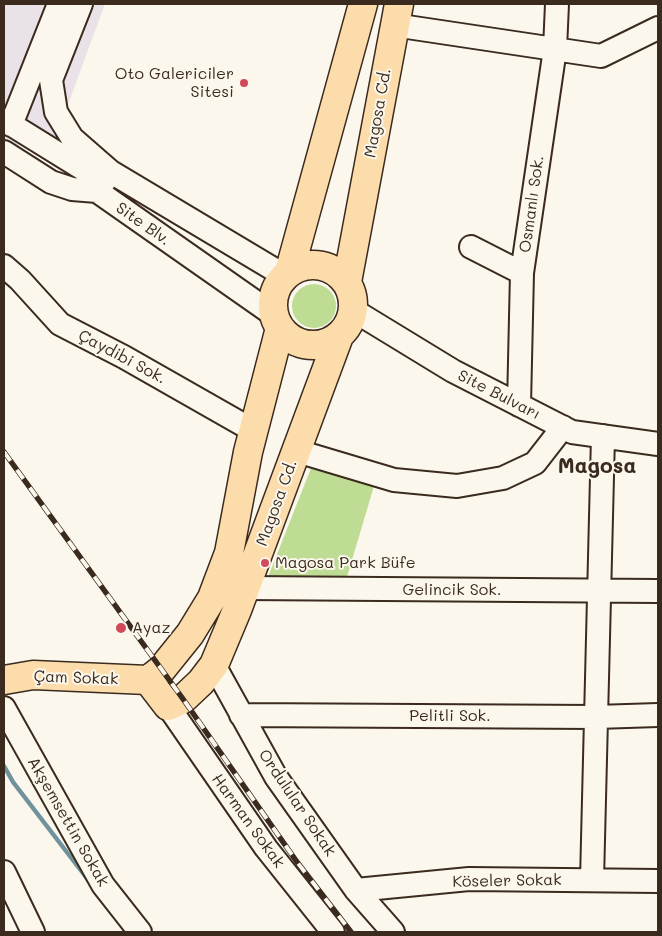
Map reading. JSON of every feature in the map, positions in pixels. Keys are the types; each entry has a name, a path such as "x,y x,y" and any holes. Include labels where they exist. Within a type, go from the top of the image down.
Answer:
{"main road":[{"path":"287,274 302,266 319,264 340,274 347,282 352,293 352,317 347,328 339,336 329,342 315,346 302,344 289,338 276,321 273,301 277,287 287,274 363,4"},
{"name":"Magosa Cd.","path":"347,282 397,15"},
{"name":"Magosa Cd.","path":"148,680 161,670 190,634 212,598 229,553 276,321"},
{"name":"Magosa Cd.","path":"168,706 183,699 201,682 214,665 245,588 339,336"},
{"name":"Çam Sokak","path":"4,680 33,676 148,680"},
{"path":"148,680 168,706"}],"street":[{"path":"59,4 7,122 104,182"},
{"path":"82,4 51,80 56,112 72,138 104,182"},
{"name":"Osmanlı Sok.","path":"519,405 522,273 555,50 558,4"},
{"path":"397,15 555,50 602,56 658,28"},
{"name":"Site Blv.","path":"4,152 51,182 72,189 104,182 287,274"},
{"name":"Site Blv.","path":"104,182 276,321"},
{"path":"471,247 522,273"},
{"name":"Çaydibi Sok.","path":"4,266 20,280 60,324 124,357 254,431"},
{"name":"Site Bulvarı","path":"353,310 453,371 572,432 658,444"},
{"path":"296,451 394,480 457,486 503,478 535,462 563,427"},
{"path":"592,880 603,436"},
{"name":"Gelincik Sok.","path":"245,588 658,591"},
{"name":"Ordulular Sokak","path":"214,665 276,777 356,890 393,932"},
{"name":"Harman Sokak","path":"168,706 266,848 333,932"},
{"name":"Akşemsettin Sokak","path":"4,708 102,885 140,932"},
{"name":"Pelitli Sok.","path":"241,715 596,717 658,715"},
{"path":"4,872 33,932"},
{"name":"Köseler Sokak","path":"356,890 469,880 658,881"}],"shaded area":[{"path":"4,4 105,4 52,148 4,144"}],"green space":[{"path":"318,284 330,290 335,298 335,314 330,322 322,327 310,328 298,322 293,314 292,302 298,290 306,285"},
{"path":"313,463 374,486 344,587 268,577"}],"waterway":[{"path":"4,766 13,782 89,881"}],"railway":[{"path":"4,452 183,699 297,862 351,932"}],"place":[{"name":"Oto Galericiler Sitesi","path":"244,83"},
{"name":"Magosa Park Büfe","path":"265,563"},
{"name":"Ayaz","path":"121,628"}],"district":[{"name":"Magosa","path":"597,467"}]}
